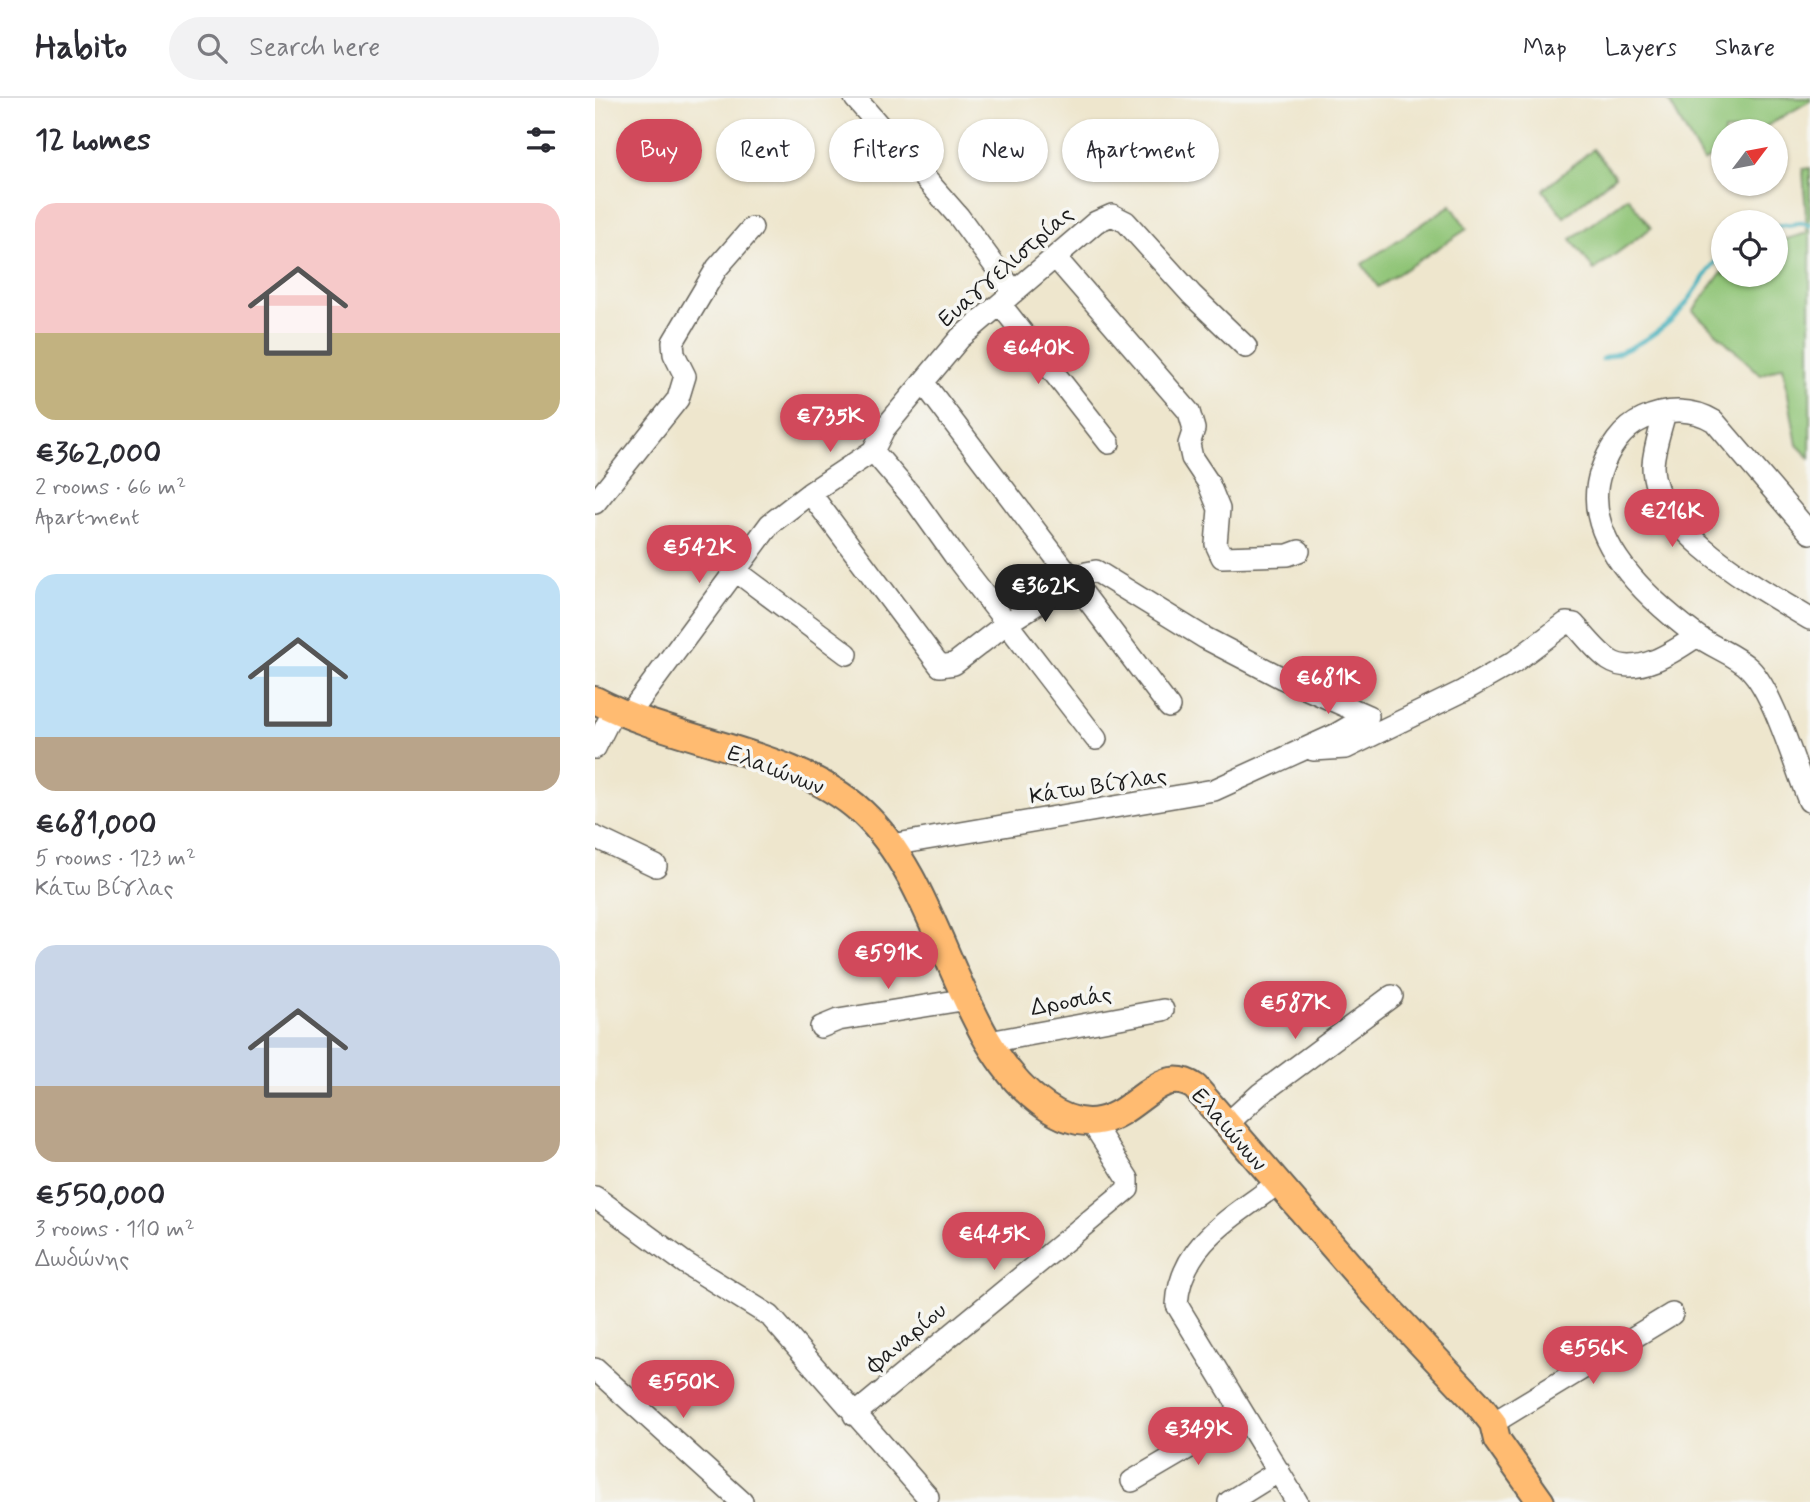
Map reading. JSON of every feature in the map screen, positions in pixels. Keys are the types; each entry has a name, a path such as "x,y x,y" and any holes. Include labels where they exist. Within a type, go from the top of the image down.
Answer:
{"main road":[{"name":"Ελαιώνων","path":"612,709 813,779 856,807 891,845 909,873 989,1042 1017,1082 1037,1101 1068,1120 1093,1124 1118,1115 1161,1083 1176,1079 1195,1087 1277,1184 1493,1423 1497,1440 1541,1502"}],"street":[{"path":"855,98 959,217 1007,298 1109,443"},
{"name":"Ευαγγελιστρίας","path":"873,451 884,429 960,338 1096,222 1112,215 1126,222 1192,295 1246,347"},
{"path":"595,503 678,399 685,376 674,354 673,342 682,323 704,295 717,268 752,228"},
{"path":"1055,257 1188,412 1194,429 1189,444 1192,458 1208,482 1219,509 1216,544 1222,557 1288,555 1299,551"},
{"path":"923,382 1169,707"},
{"path":"1809,801 1759,680 1739,660 1697,636 1645,589 1610,549 1600,526 1596,505 1598,479 1604,461 1617,440 1637,421 1665,412 1686,411 1702,414 1714,421 1810,533"},
{"path":"1665,412 1653,467 1666,502 1683,528 1713,557 1810,619"},
{"path":"595,748 612,709 736,571 771,524 810,493 873,451 914,499 1097,739"},
{"path":"810,493 940,666 954,664 1007,623 1073,581"},
{"path":"736,571 847,654"},
{"name":"Κάτω Βίγλας","path":"891,845 1192,796 1235,782 1368,716 1282,678 1205,638 1151,607 1107,575 1097,571 1086,573 1073,581"},
{"path":"1305,749 1335,751 1391,727 1514,662 1566,623 1574,624 1610,661 1628,666 1673,652 1697,636"},
{"path":"595,837 656,866"},
{"path":"1227,1124 1260,1094 1392,996"},
{"path":"821,1027 838,1020 968,999"},
{"name":"Δροσιάς","path":"989,1042 1163,1010"},
{"name":"Φαναρίου","path":"854,1415 1128,1189 1128,1179 1093,1124"},
{"path":"1277,1184 1202,1242 1188,1262 1178,1296 1181,1315 1297,1502"},
{"path":"595,1197 685,1263 770,1315 854,1415 928,1497"},
{"path":"1493,1423 1672,1314"},
{"path":"595,1369 743,1502"},
{"path":"1132,1482 1243,1416"},
{"path":"1229,1502 1279,1471"}],"green space":[{"path":"1667,98 1810,98 1810,101 1779,119 1711,119 1711,158 1703,162"},
{"path":"1593,149 1615,176 1564,217 1543,190"},
{"path":"1810,168 1810,458 1797,445 1783,366 1761,375 1693,311 1711,287 1788,287 1788,239 1807,233 1803,169"},
{"path":"1628,197 1651,228 1594,270 1571,239"},
{"path":"1451,205 1467,229 1378,287 1362,264"}],"waterway":[{"path":"1788,225 1810,225"},
{"path":"1602,359 1638,344 1661,329 1680,311 1711,267"}]}
